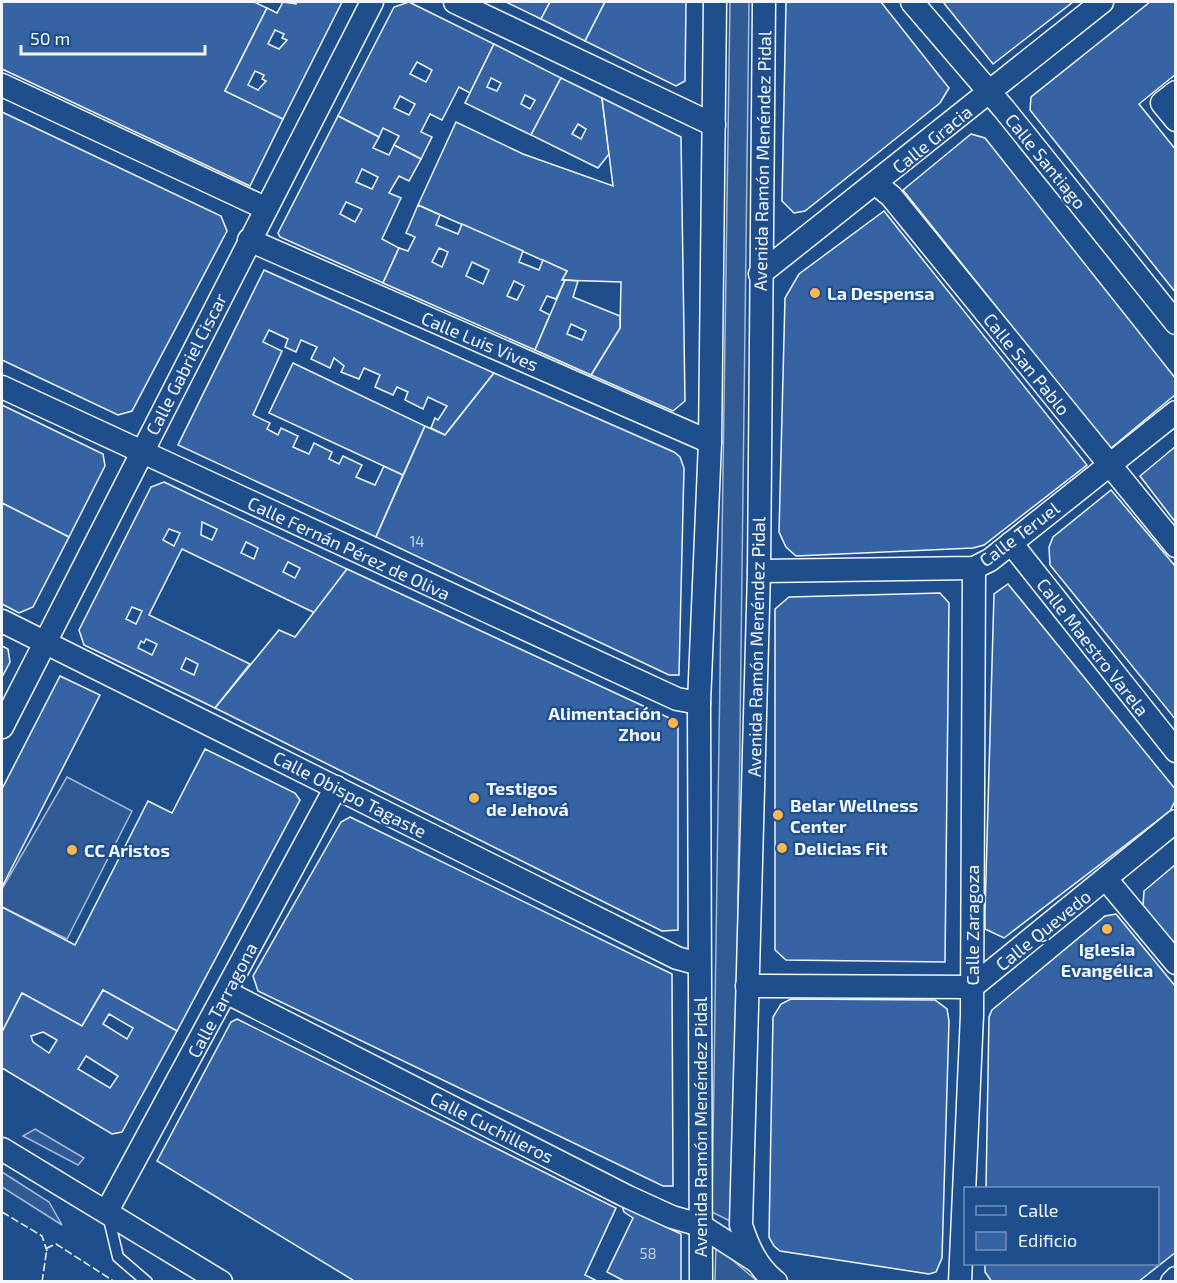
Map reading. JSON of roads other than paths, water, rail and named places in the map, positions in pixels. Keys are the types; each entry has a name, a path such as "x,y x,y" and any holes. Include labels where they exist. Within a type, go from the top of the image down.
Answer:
{"street":[{"name":"Calle Gabriel Ciscar","path":"2,727 140,452 372,2"},
{"path":"455,2 714,125"},
{"name":"Avenida Ramón Menéndez Pidal","path":"701,1281 699,703 710,442 715,2"},
{"name":"Avenida Ramón Menéndez Pidal","path":"764,2 759,571 741,1226 747,1244 757,1262 776,1281"},
{"name":"Calle Santiago","path":"912,2 989,91 1176,323"},
{"name":"Calle Gracia","path":"760,274 1102,2"},
{"path":"2,85 265,208"},
{"path":"1176,92 1162,103 1176,120"},
{"name":"Calle San Pablo","path":"876,184 891,196 1176,546"},
{"name":"Calle Luis Vives","path":"249,240 710,442"},
{"name":"Calle Fernán Pérez de Oliva","path":"2,387 677,699 699,703"},
{"name":"Calle Teruel","path":"759,571 975,568 1011,543 1176,412"},
{"name":"Calle Maestro Varela","path":"1011,543 1176,751"},
{"name":"Calle Zaragoza","path":"960,1281 972,987 975,568"},
{"name":"Calle Obispo Tagaste","path":"2,621 677,958 699,964"},
{"name":"Calle Tarragona","path":"107,1211 336,787"},
{"name":"Calle Quevedo","path":"972,987 1176,821"},
{"path":"1106,879 1176,963"},
{"path":"747,986 972,987"},
{"name":"Calle Cuchilleros","path":"226,992 626,1196 672,1217 700,1225 757,1262"},
{"path":"2,1149 221,1281"},
{"path":"1172,1281 1176,1278"}],"lane":[{"path":"107,1211 117,1257 147,1281"}],"place":[{"name":"La Despensa","path":"815,293"},
{"name":"Alimentación Zhou","path":"673,723"},
{"name":"Testigos de Jehová","path":"474,798"},
{"name":"Belar Wellness Center","path":"778,815"},
{"name":"Delicias Fit","path":"782,848"},
{"name":"CC Aristos","path":"72,850"},
{"name":"Iglesia Evangélica","path":"1107,929"}]}
